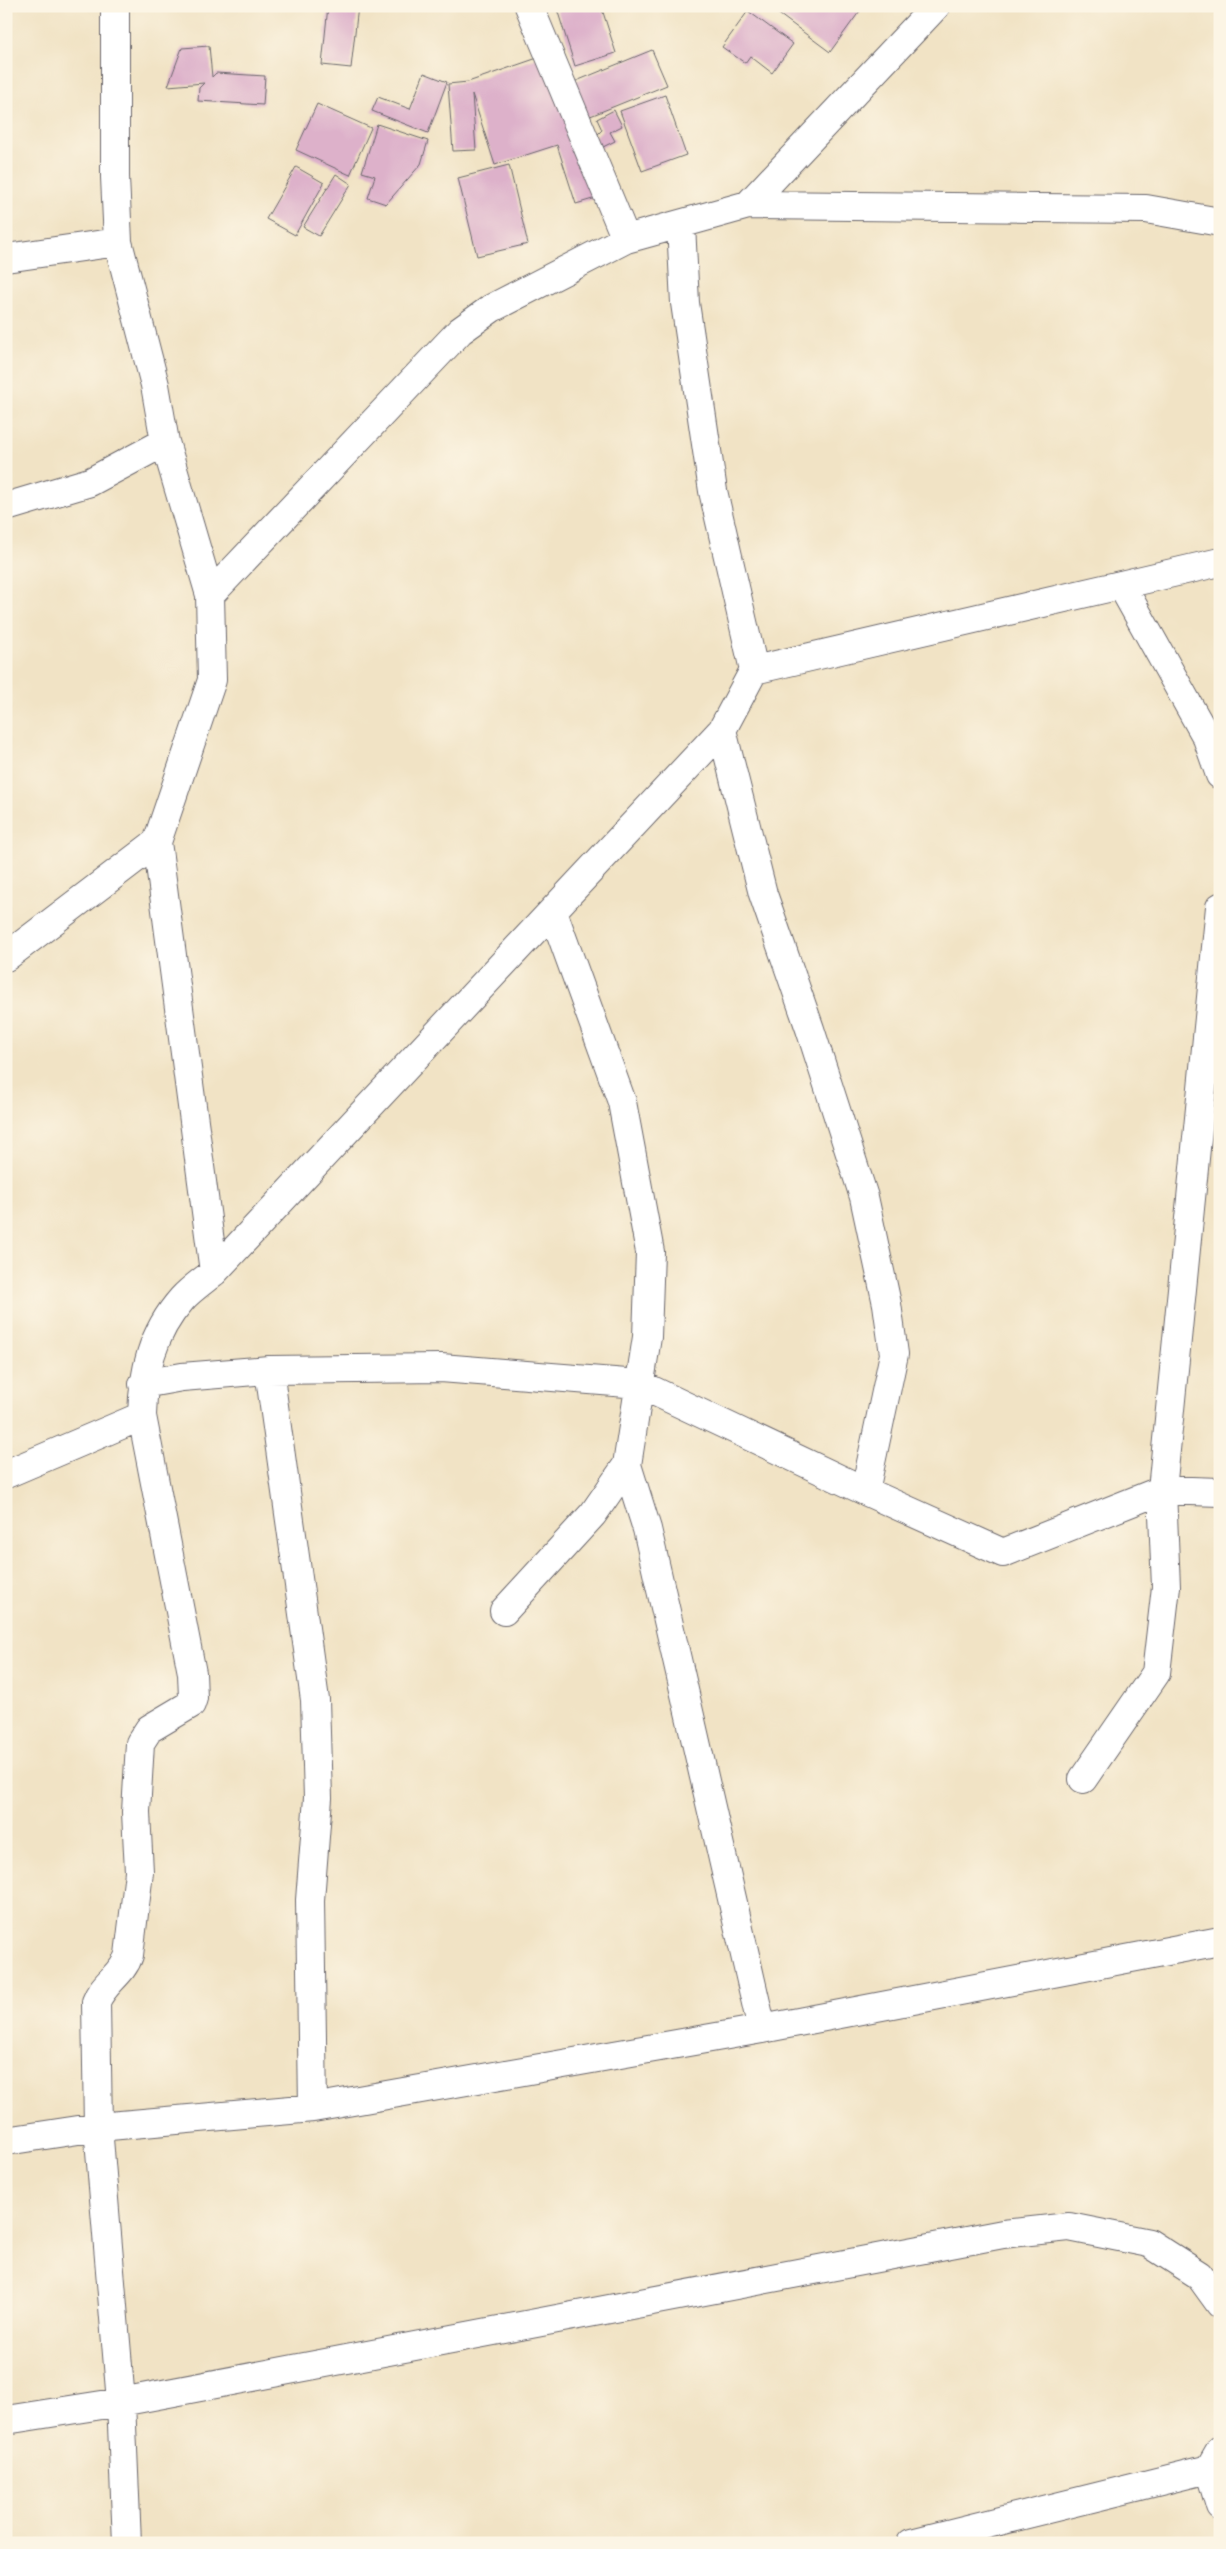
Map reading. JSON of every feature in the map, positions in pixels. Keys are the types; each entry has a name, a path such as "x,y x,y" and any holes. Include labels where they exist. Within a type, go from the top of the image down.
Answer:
{"street":[{"path":"114,6 115,177 118,242 154,385 165,442 210,595 212,680 157,842 214,1272"},
{"path":"529,6 626,239"},
{"path":"748,205 936,6"},
{"path":"210,595 460,331 492,308 626,239 748,205 1146,210 1220,222"},
{"path":"127,2543 121,2402 98,2127 96,2002 98,1995 126,1964 129,1955 139,1872 136,1812 140,1743 149,1729 185,1708 193,1698 192,1673 142,1416 143,1384 158,1331 182,1298 214,1272 722,730 754,670 713,491 685,303 681,225"},
{"path":"6,258 118,242"},
{"path":"6,507 90,482 165,442"},
{"path":"754,670 1220,562"},
{"path":"1122,586 1207,738 1220,775"},
{"path":"722,730 763,894 810,1029 864,1197 887,1304 894,1354 865,1491"},
{"path":"6,957 157,842"},
{"path":"1083,1780 1156,1673 1166,1587 1162,1490 1220,907"},
{"path":"553,912 622,1102 650,1252 647,1338 627,1465 647,1529 762,2029"},
{"path":"143,1384 182,1377 270,1370 442,1368 639,1384 865,1491 1003,1553 1162,1490 1220,1492"},
{"path":"270,1370 315,1700 318,1798 310,1900 313,2108"},
{"path":"6,1474 142,1416"},
{"path":"504,1611 593,1514 627,1465"},
{"path":"6,2141 98,2127 313,2108 762,2029 1220,1941"},
{"path":"6,2420 121,2402 1003,2234 1070,2227 1149,2243 1199,2275 1220,2304"},
{"path":"911,2543 1214,2459 1220,2506"}],"building":[{"path":"328,6 358,6 351,68 322,65"},
{"path":"556,6 601,6 616,53 575,66"},
{"path":"768,6 860,6 862,8 830,52"},
{"path":"748,11 793,44 772,73 750,56 745,63 722,47"},
{"path":"209,46 212,77 216,73 265,76 263,105 198,101 199,88 204,83 168,86 182,48"},
{"path":"652,50 667,85 583,119 569,84"},
{"path":"549,54 596,198 576,204 557,145 495,165 472,94 476,150 453,151 448,84 468,82"},
{"path":"424,73 447,82 428,133 372,111 378,97 410,109"},
{"path":"665,95 686,155 642,171 620,111"},
{"path":"317,104 371,128 350,175 296,150"},
{"path":"614,110 622,126 610,132 615,141 599,149 594,138 602,130 597,119"},
{"path":"377,124 428,141 421,164 386,204 368,198 375,176 362,172"},
{"path":"509,165 528,244 477,256 458,178"},
{"path":"296,167 324,183 295,235 266,219"},
{"path":"336,174 351,184 319,236 303,227"}]}
